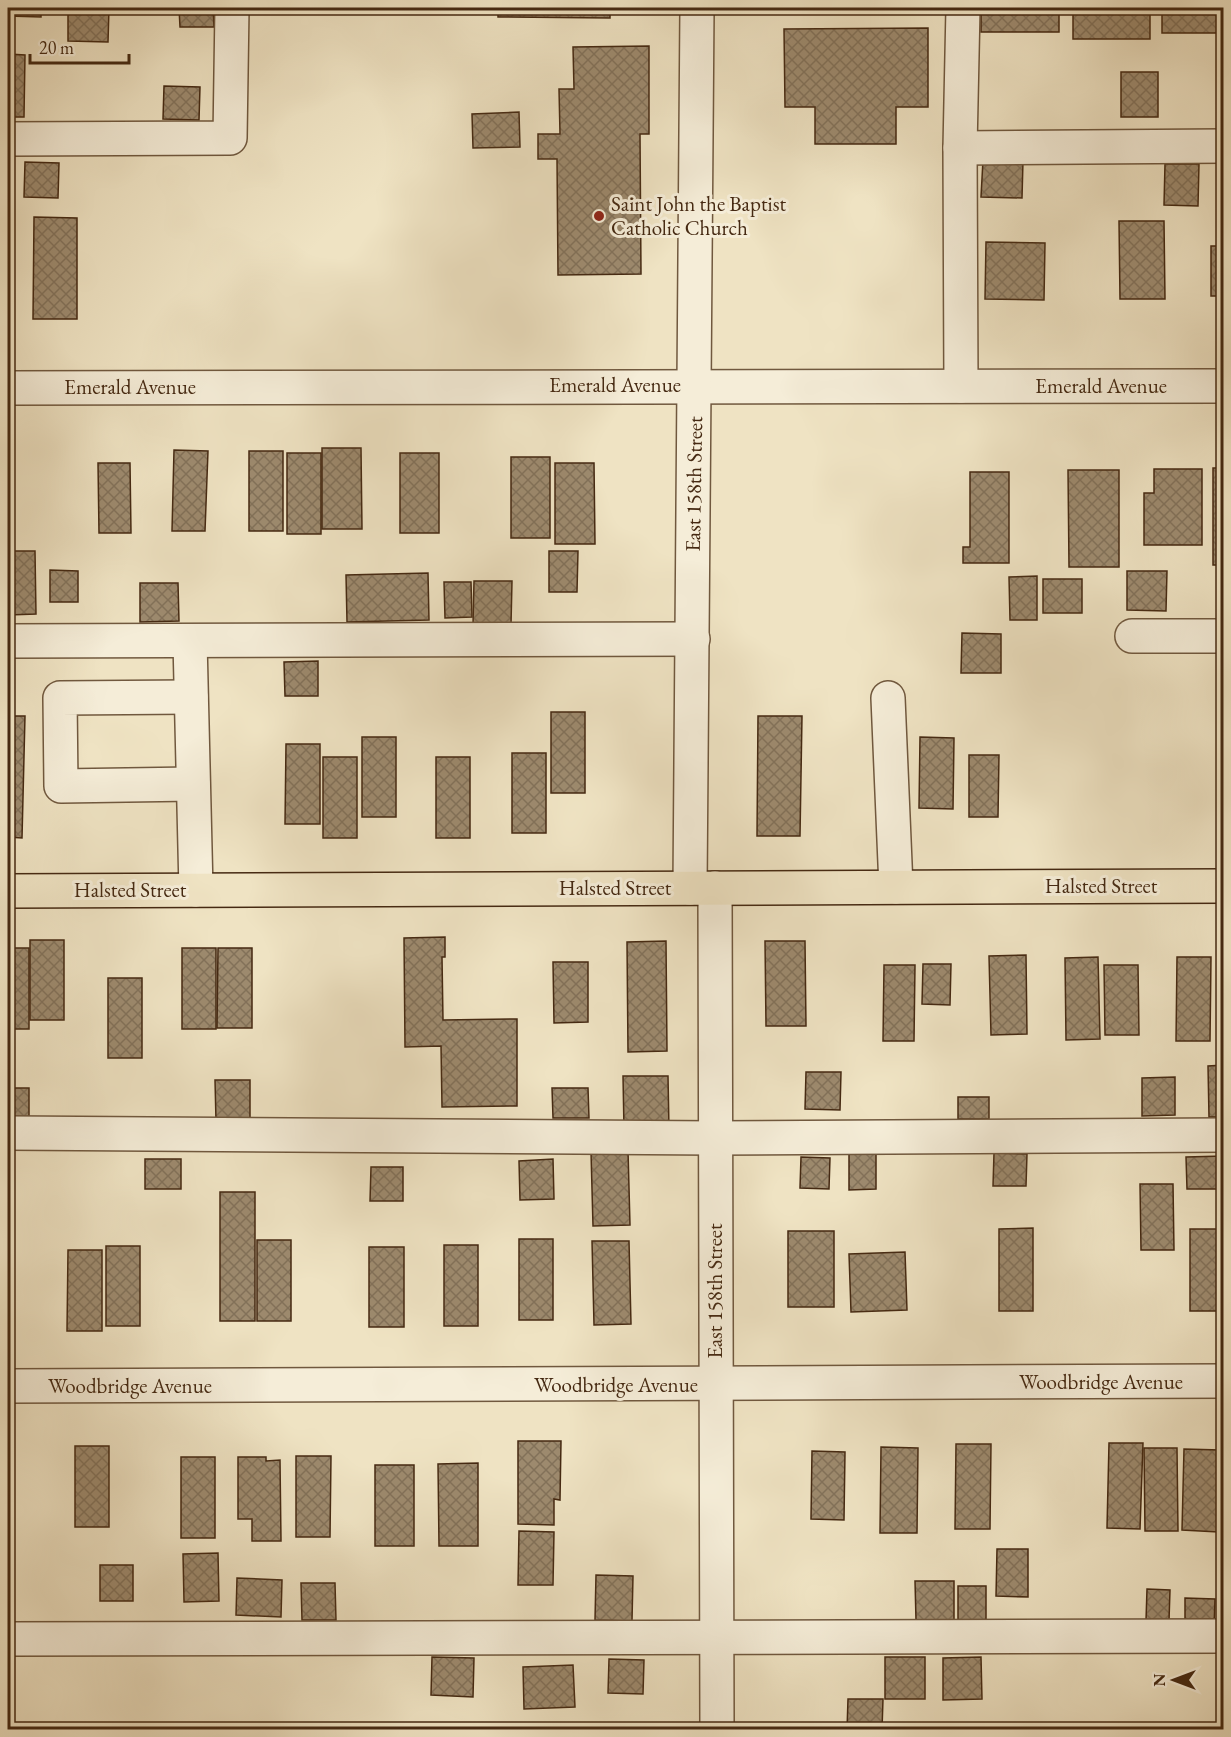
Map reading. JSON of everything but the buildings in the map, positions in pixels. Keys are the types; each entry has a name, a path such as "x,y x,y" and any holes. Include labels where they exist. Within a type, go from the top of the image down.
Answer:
{"main road":[{"name":"Halsted Street","path":"8,891 1224,886"}],"street":[{"path":"8,139 230,138 232,8"},
{"name":"East 158th Street","path":"697,8 693,639 715,1138 717,1730"},
{"path":"961,386 960,148 963,8"},
{"path":"960,148 1224,146"},
{"name":"Emerald Avenue","path":"8,388 695,385 1224,386"},
{"path":"1132,636 1224,636"},
{"path":"8,641 693,639"},
{"path":"190,640 196,890"},
{"path":"191,697 60,698 61,786 193,784"},
{"path":"888,698 896,887"},
{"path":"8,1133 715,1138 1224,1135"},
{"name":"Woodbridge Avenue","path":"8,1386 715,1385 1224,1381"},
{"path":"8,1639 1224,1636"}],"place":[{"name":"Saint John the Baptist Catholic Church","path":"599,216"}]}
